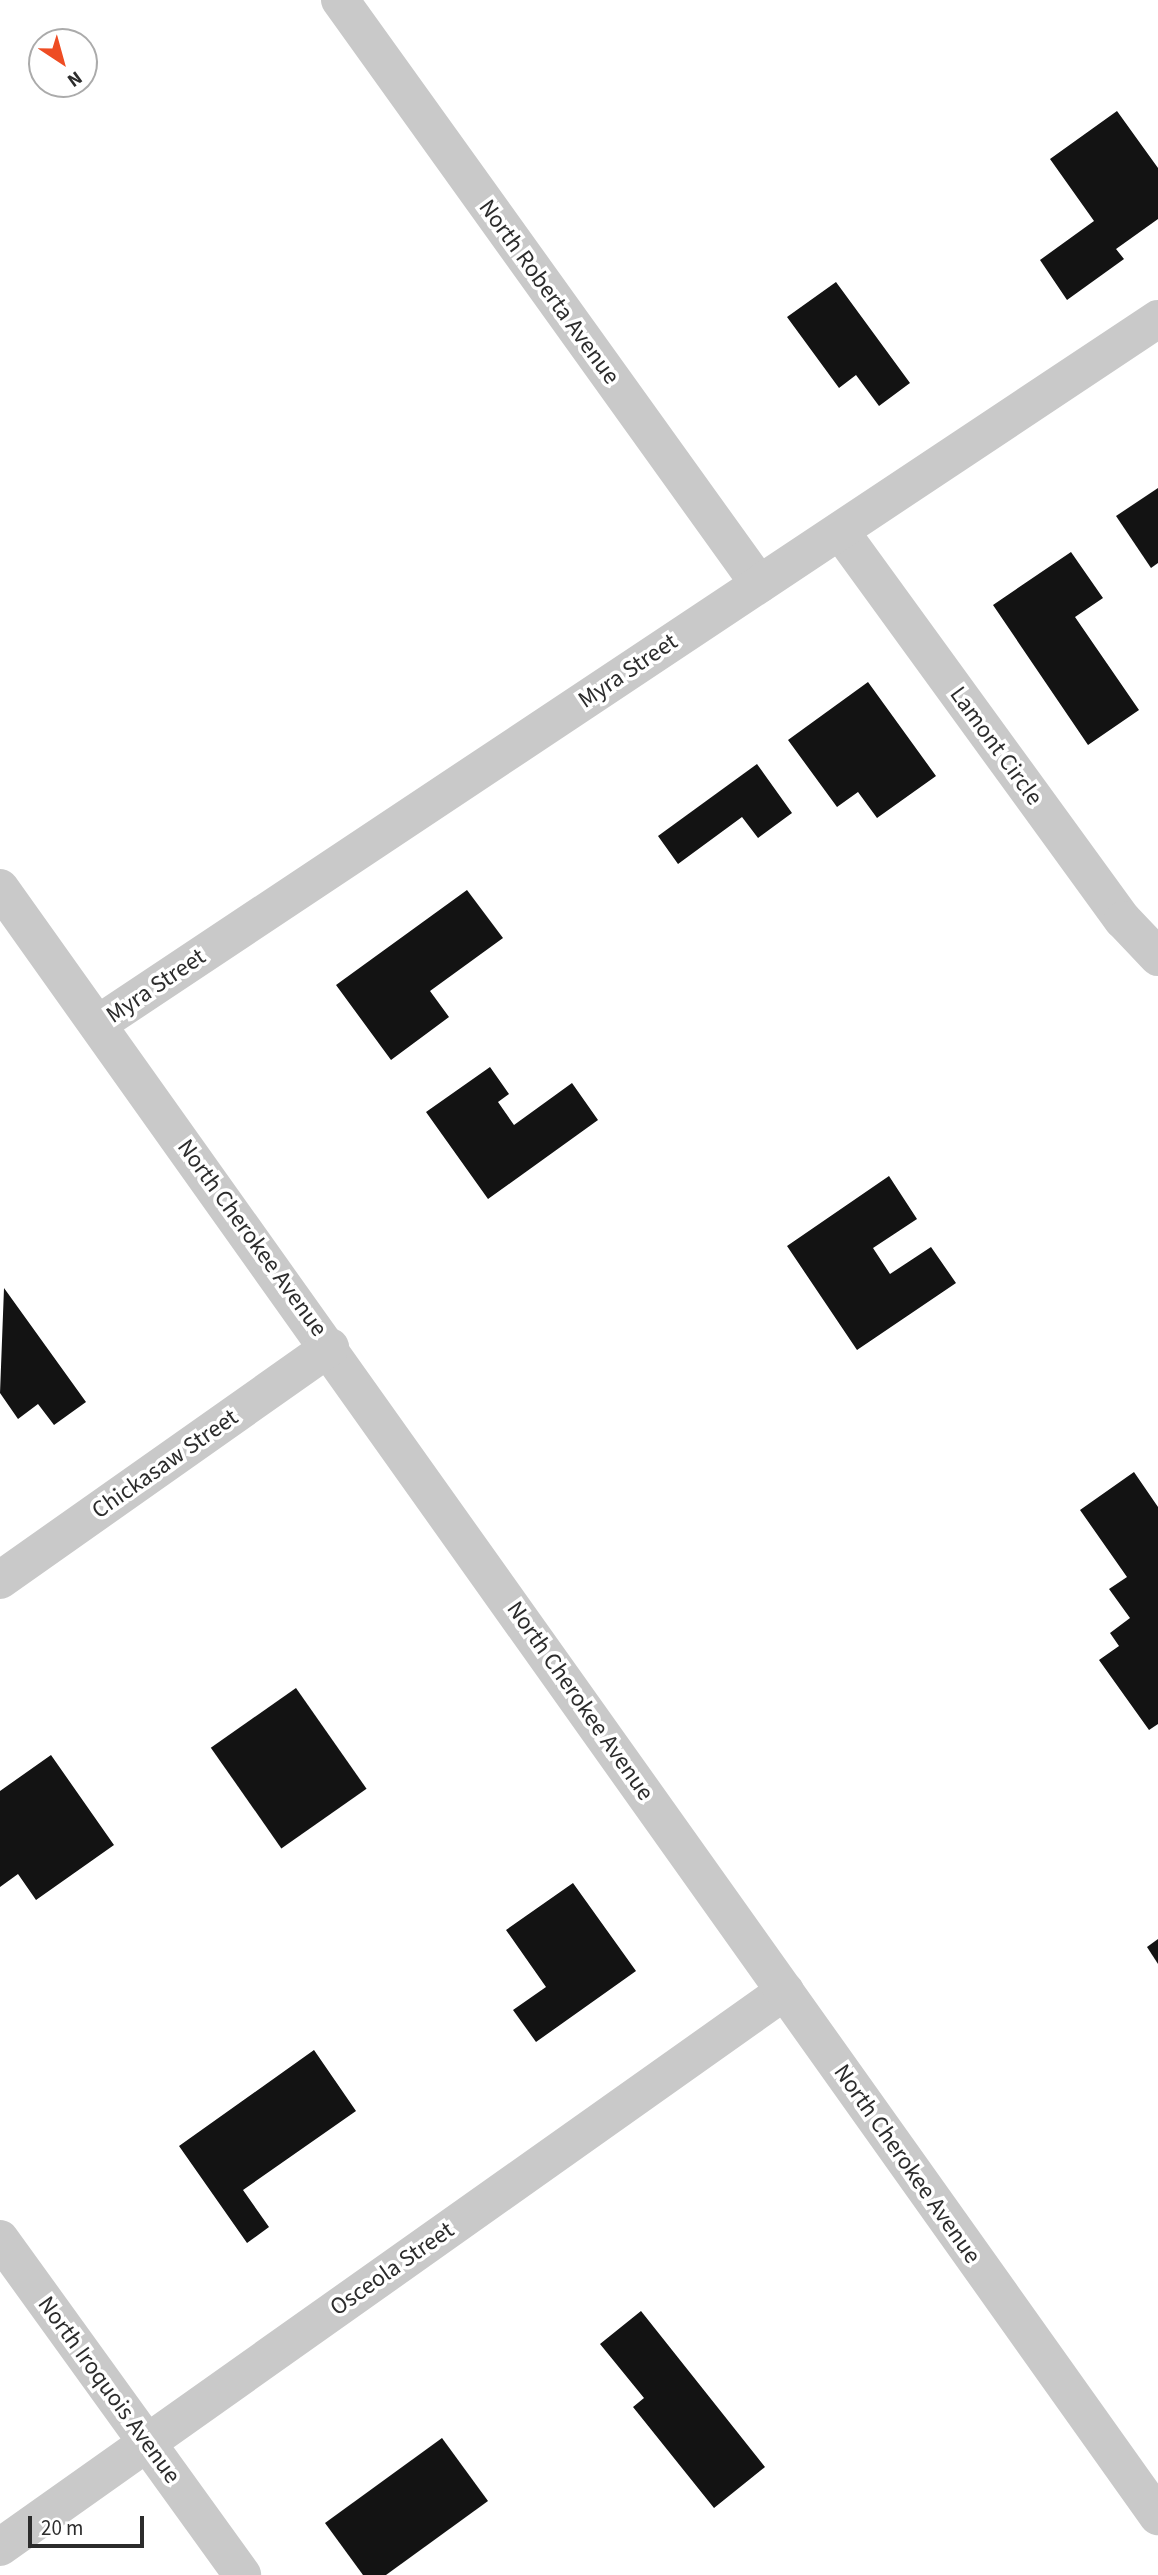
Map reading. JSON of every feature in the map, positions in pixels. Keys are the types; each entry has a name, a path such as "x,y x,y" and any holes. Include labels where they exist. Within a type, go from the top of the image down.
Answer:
{"street":[{"name":"North Roberta Avenue","path":"340,0 759,584"},
{"name":"Myra Street","path":"98,1024 1158,319"},
{"name":"Lamont Circle","path":"839,531 1123,920 1158,957"},
{"name":"North Cherokee Avenue","path":"0,888 330,1347 1158,2515"},
{"name":"Chickasaw Street","path":"0,1580 330,1347"},
{"name":"Osceola Street","path":"0,2547 785,1991"},
{"name":"North Iroquois Avenue","path":"0,2239 242,2575"}],"building":[{"path":"1117,111 1158,168 1158,219 1116,249 1124,259 1067,300 1040,260 1094,221 1050,159"},
{"path":"836,282 910,383 879,406 856,375 839,388 787,317"},
{"path":"1158,488 1158,563 1151,568 1116,516"},
{"path":"1071,552 1103,598 1075,617 1139,710 1088,745 993,605"},
{"path":"868,682 936,776 877,818 858,792 837,807 788,740"},
{"path":"757,764 792,813 758,838 742,817 678,864 658,836"},
{"path":"467,890 503,938 430,991 449,1017 391,1060 336,985"},
{"path":"490,1067 509,1094 498,1102 514,1125 572,1083 598,1120 488,1199 426,1112"},
{"path":"889,1176 917,1219 873,1248 890,1274 931,1247 956,1283 857,1350 787,1246"},
{"path":"4,1288 86,1402 54,1425 38,1404 18,1419 0,1393"},
{"path":"1134,1472 1158,1507 1158,1724 1149,1730 1099,1660 1119,1646 1110,1633 1130,1618 1109,1589 1127,1577 1080,1510"},
{"path":"296,1688 367,1789 281,1848 211,1748"},
{"path":"51,1755 114,1845 36,1900 18,1874 0,1887 0,1791"},
{"path":"573,1883 636,1971 536,2042 513,2010 546,1987 506,1930"},
{"path":"1158,1939 1158,1964 1147,1947"},
{"path":"314,2050 356,2111 243,2190 269,2227 247,2243 179,2146"},
{"path":"641,2311 765,2467 714,2508 633,2407 644,2398 600,2344"},
{"path":"442,2438 488,2501 386,2575 363,2575 325,2523"}]}
